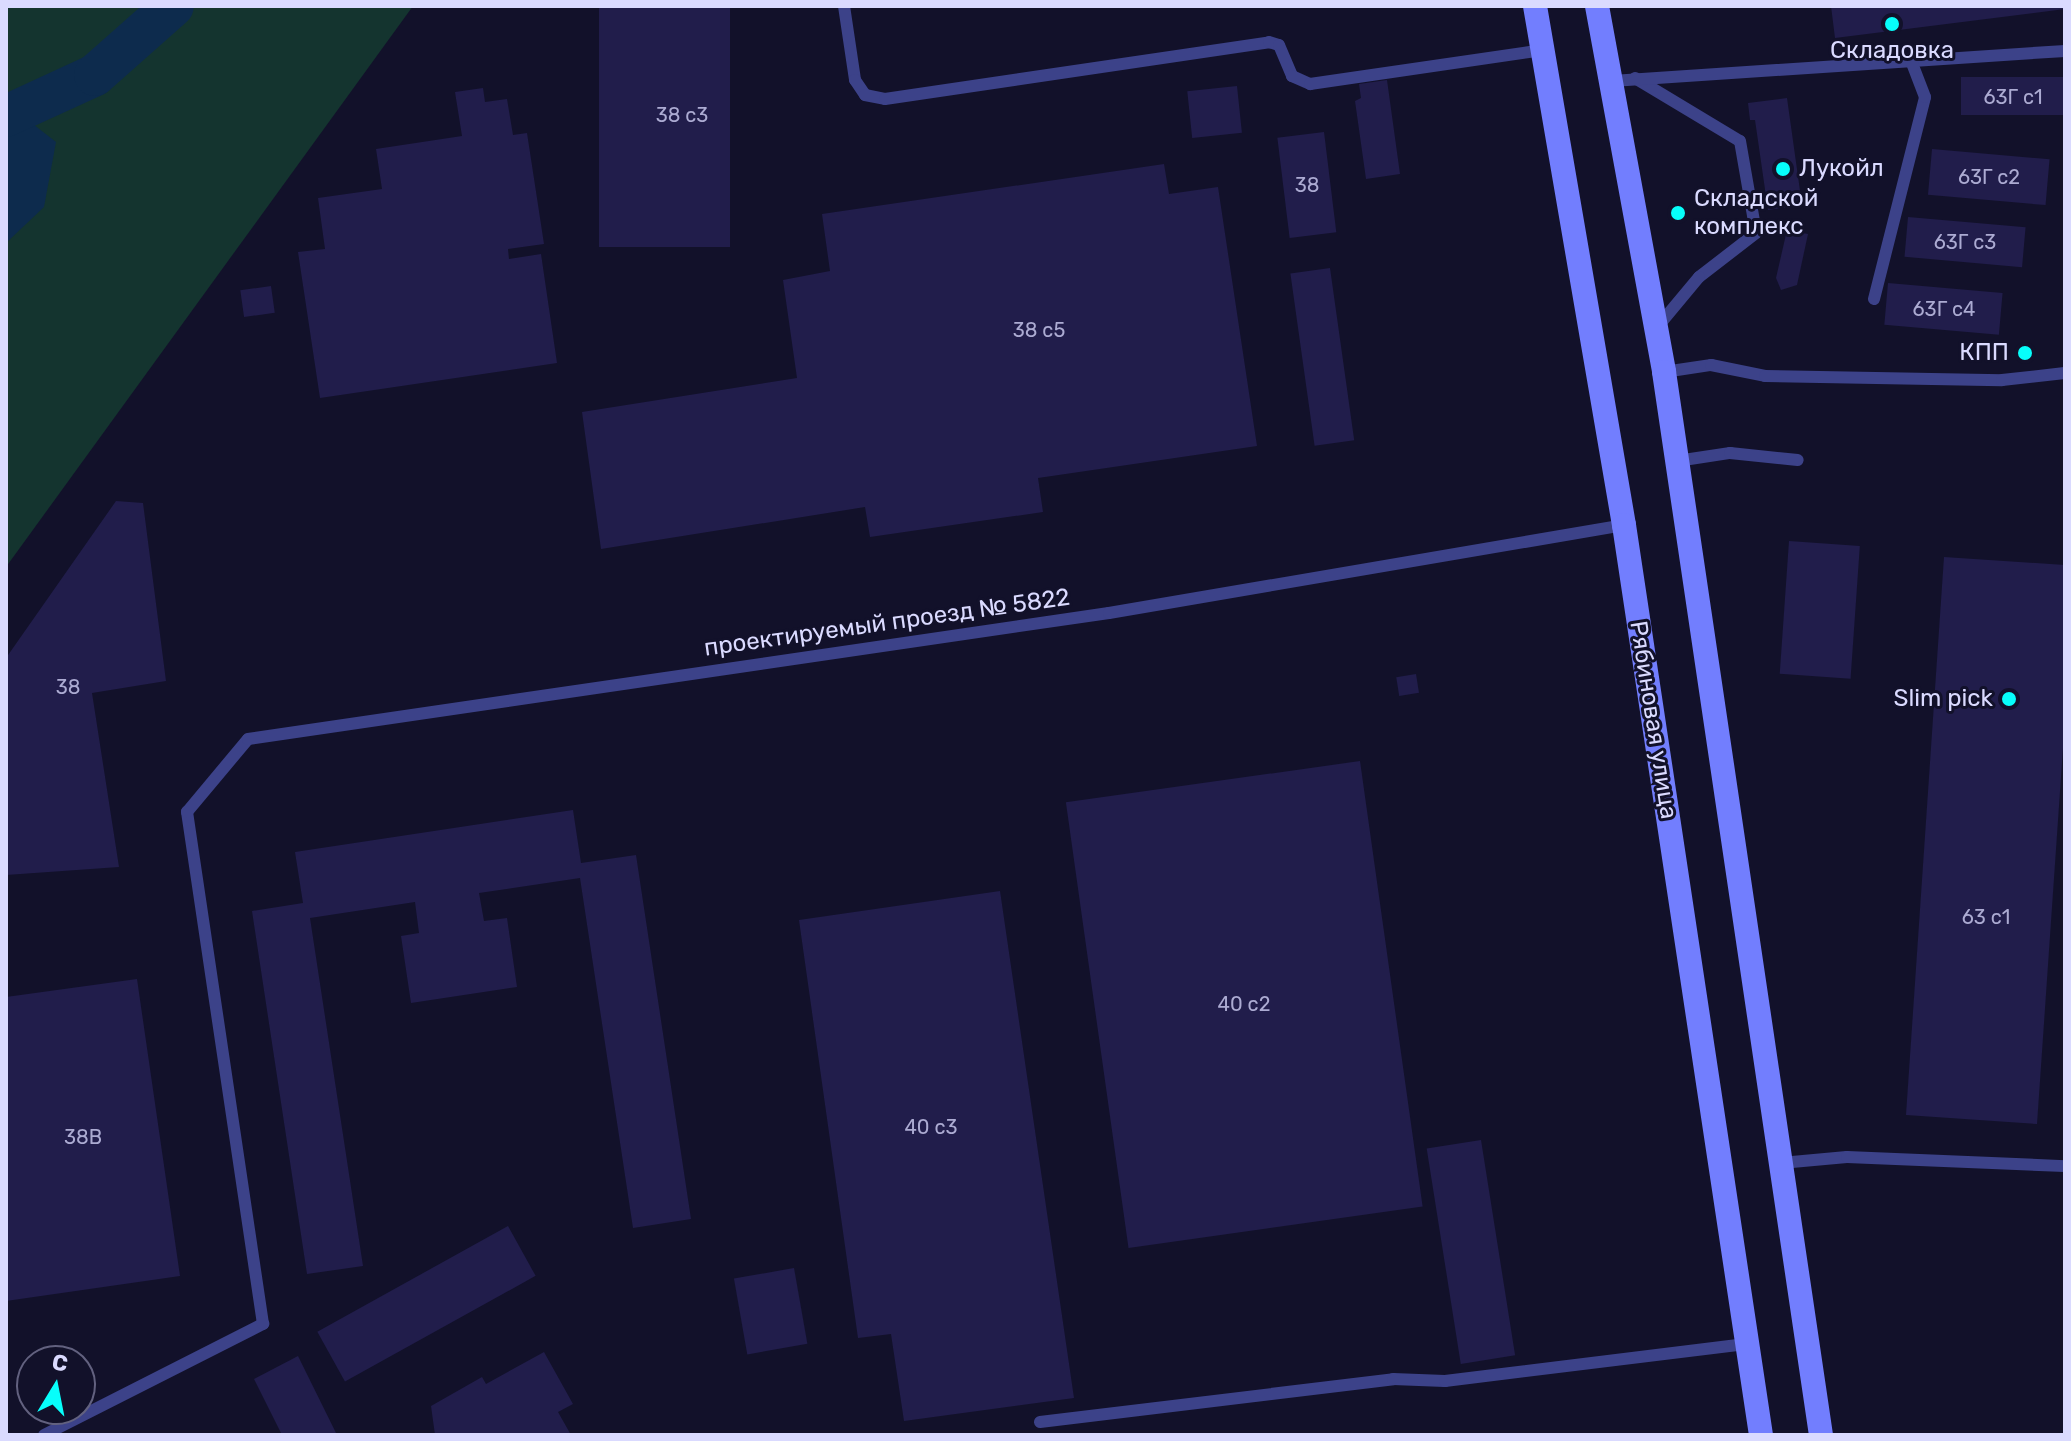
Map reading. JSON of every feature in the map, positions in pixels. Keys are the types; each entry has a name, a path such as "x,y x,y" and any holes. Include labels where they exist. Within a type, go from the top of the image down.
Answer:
{"main road":[{"path":"1597,6 1624,80 1657,328 1821,1435"},
{"name":"Рябиновая улица","path":"1535,9 1624,525 1761,1435"}],"lane":[{"path":"844,6 855,80 865,95 885,99 1269,42 1279,45 1292,76 1310,84 1542,50"},
{"path":"1624,80 2065,51"},
{"path":"1874,299 1925,97 1911,61"},
{"path":"1624,80 1740,141 1756,233 1699,277 1665,312 1657,328"},
{"path":"1664,372 1711,365 1765,376 2002,380 2065,373"},
{"path":"1677,461 1730,453 1798,460"},
{"name":"проектируемый проезд № 5822","path":"44,1435 263,1324 187,812 248,739 1109,613 1624,525"},
{"path":"1781,1163 1847,1157 2065,1166"},
{"path":"1040,1422 1748,1344"}],"green space":[{"path":"6,6 413,6 6,567"}],"water":[{"path":"6,103 56,142 44,207 6,243"}],"building":[{"path":"599,6 730,6 730,247 599,247"},
{"name":"Складовка","path":"1831,6 2065,6 2065,9 1835,38"},
{"path":"1961,77 2065,77 2065,115 1961,115"},
{"path":"1387,80 1400,174 1366,179 1355,101 1361,98 1359,84"},
{"path":"1237,86 1242,133 1192,138 1187,91"},
{"path":"483,88 485,102 507,99 513,135 527,133 544,244 508,249 509,259 541,254 557,363 320,398 298,252 325,249 318,198 382,189 376,149 462,136 455,92"},
{"path":"1787,98 1802,205 1768,210 1755,120 1750,120 1748,103"},
{"path":"1324,132 1336,232 1290,238 1277,138"},
{"path":"1932,149 2050,159 2046,205 1928,195"},
{"path":"1164,164 1169,194 1218,187 1257,446 1038,478 1043,512 870,537 865,507 601,549 582,412 797,378 783,280 830,271 822,214"},
{"path":"1908,217 2026,227 2022,267 1905,257"},
{"path":"1787,230 1808,234 1797,285 1781,290 1776,278"},
{"path":"1330,268 1354,440 1315,446 1290,274"},
{"path":"1888,283 2003,293 1999,335 1884,325"},
{"path":"271,286 275,313 244,317 240,290"},
{"path":"116,501 143,503 166,681 92,693 119,867 6,875 6,658"},
{"path":"1789,541 1860,546 1851,679 1780,674"},
{"path":"1944,557 2065,565 2065,719 2037,1124 1906,1115"},
{"path":"1416,674 1419,693 1399,696 1396,677"},
{"path":"1360,761 1423,1207 1129,1248 1066,802"},
{"path":"573,810 581,863 636,855 691,1219 633,1228 580,878 479,893 484,921 507,918 517,987 411,1003 401,936 419,933 415,902 310,918 363,1266 307,1274 252,911 303,903 295,852"},
{"path":"1000,891 1074,1398 904,1421 891,1334 858,1338 799,920"},
{"path":"137,979 180,1276 6,1301 6,997"},
{"path":"1481,1140 1515,1355 1461,1364 1427,1149"},
{"path":"508,1226 536,1276 345,1382 317,1332"},
{"path":"794,1268 807,1344 747,1354 734,1279"},
{"path":"544,1352 573,1404 558,1412 571,1435 435,1435 431,1406 482,1377 486,1384"},
{"path":"298,1356 337,1435 282,1435 254,1379"}],"waterway":[{"path":"6,116 95,75 173,6"}],"place":[{"name":"Складовка","path":"1892,24"},
{"name":"Лукойл","path":"1783,169"},
{"name":"Складской комплекс","path":"1678,213"},
{"name":"КПП","path":"2025,353"},
{"name":"Slim pick","path":"2009,699"}]}
